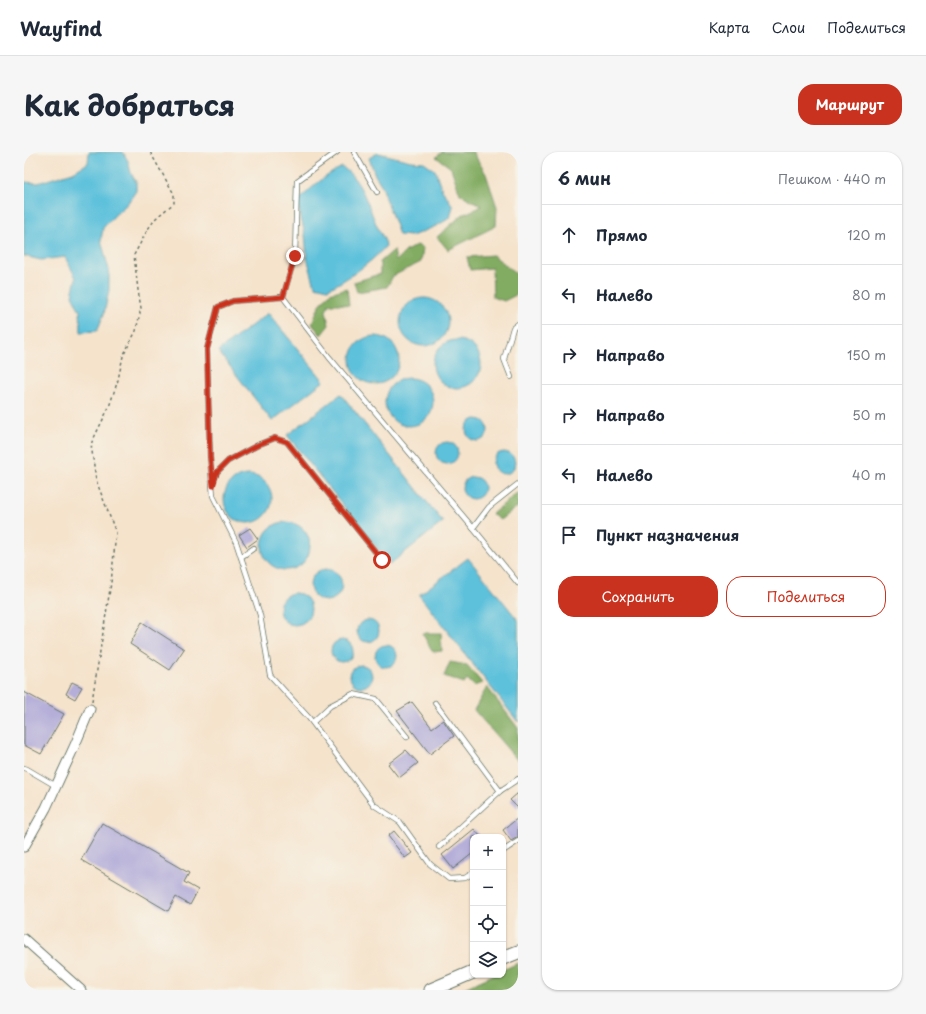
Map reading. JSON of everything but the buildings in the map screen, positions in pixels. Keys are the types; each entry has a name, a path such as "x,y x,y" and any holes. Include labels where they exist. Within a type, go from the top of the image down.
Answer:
{"street":[{"path":"25,842 46,808 90,709"},
{"path":"24,939 80,990"},
{"path":"506,957 518,952"},
{"path":"431,990 470,973"}],"lane":[{"path":"283,297 295,256 297,181 338,152"},
{"path":"354,152 376,192"},
{"path":"283,297 233,301 218,307 207,349 210,457 213,496 242,557 260,616 270,675 313,722 374,805 400,822 430,864 449,879 466,878 470,875"},
{"path":"283,297 329,357 518,583"},
{"path":"510,377 504,359 513,328 518,324"},
{"path":"213,486 217,472 228,461 260,444 275,438 287,442 382,560"},
{"path":"473,528 489,507 518,484"},
{"path":"242,557 254,548"},
{"path":"313,722 330,706 353,694 376,699 407,737"},
{"path":"435,703 500,791"},
{"path":"24,768 56,786"},
{"path":"439,847 500,791 518,779"},
{"path":"506,849 518,841"}],"path":[{"path":"90,709 97,675 111,583 116,533 96,480 91,444 109,407 118,380 123,356 136,331 141,308 134,255 148,229 156,218 174,203 174,194 150,152"}],"green space":[{"path":"442,152 473,152 486,174 497,207 496,226 448,250 437,237 462,215 482,206 460,194 451,168 436,157"},
{"path":"417,245 423,248 421,262 393,276 387,287 357,292 354,282 380,274 380,262 394,250 396,261 406,251"},
{"path":"493,255 518,275 518,294 504,301 493,297 492,268 470,270 467,257"},
{"path":"347,288 349,305 329,304 326,311 329,325 321,335 312,324 319,306 330,293"},
{"path":"518,492 518,507 500,520 492,514"},
{"path":"422,633 441,633 442,651 433,652"},
{"path":"450,662 467,665 482,683 474,686 467,679 464,683 444,676"},
{"path":"487,687 518,728 518,761 474,710"},
{"path":"518,963 518,990 460,990 486,978 506,978 506,969"}],"water":[{"path":"89,152 123,152 136,182 136,191 127,204 103,228 101,240 109,270 109,290 104,314 97,331 81,332 80,311 72,295 76,278 65,257 41,260 24,256 24,182 38,183 73,172 88,163"},
{"path":"378,153 411,161 424,162 435,170 442,190 453,206 450,218 436,226 412,236 399,235 382,186 375,175 369,158"},
{"path":"342,167 355,179 364,194 386,246 359,270 328,289 315,286 307,258 305,234 297,202 329,174"},
{"path":"419,298 429,298 438,302 444,308 447,313 447,331 438,342 429,346 419,346 410,342 404,336 400,327 400,317 404,308 410,302"},
{"path":"268,313 324,381 272,421 218,351"},
{"path":"370,336 380,336 389,340 395,346 398,351 398,369 389,380 380,384 370,384 361,380 355,374 351,365 351,355 355,346 361,340"},
{"path":"452,340 462,340 471,344 477,350 480,355 480,373 471,384 462,388 452,388 443,384 437,378 433,369 433,359 437,350 443,344"},
{"path":"404,378 414,378 423,382 429,388 432,393 432,411 423,422 414,426 404,426 395,422 389,416 385,407 385,397 389,388 395,382"},
{"path":"341,394 443,522 390,564 287,435"},
{"path":"477,419 485,422 488,430 485,438 477,441 469,438 466,430 469,422"},
{"path":"447,442 455,445 458,453 455,461 447,464 439,461 436,453 439,445"},
{"path":"504,452 512,455 515,463 512,471 504,474 496,471 493,463 496,455"},
{"path":"243,475 253,475 262,479 268,485 271,490 271,508 262,519 253,523 243,523 234,519 228,513 224,504 224,494 228,485 234,479"},
{"path":"473,477 481,480 484,488 481,496 473,499 465,496 462,488 465,480"},
{"path":"281,522 291,522 300,526 306,532 309,537 309,555 300,566 291,570 281,570 272,566 266,560 262,551 262,541 266,532 272,526"},
{"path":"468,558 518,620 518,722 419,595"},
{"path":"323,569 329,569 338,573 342,585 338,597 329,601 323,601 314,597 310,588 310,582 314,573"},
{"path":"292,593 298,593 307,597 311,609 307,621 298,625 292,625 283,621 279,612 279,606 283,597"},
{"path":"368,620 376,623 379,631 376,639 368,642 360,639 357,631 360,623"},
{"path":"342,640 350,643 353,651 350,659 342,662 334,659 331,651 334,643"},
{"path":"386,645 394,648 397,656 394,664 386,667 378,664 375,656 378,648"},
{"path":"361,665 369,668 372,676 369,684 361,687 353,684 350,676 353,668"}],"route":[{"path":"295,256 283,297 233,301 218,307 207,349 210,457 213,486 217,472 228,461 260,444 275,438 287,442 382,560"}]}
